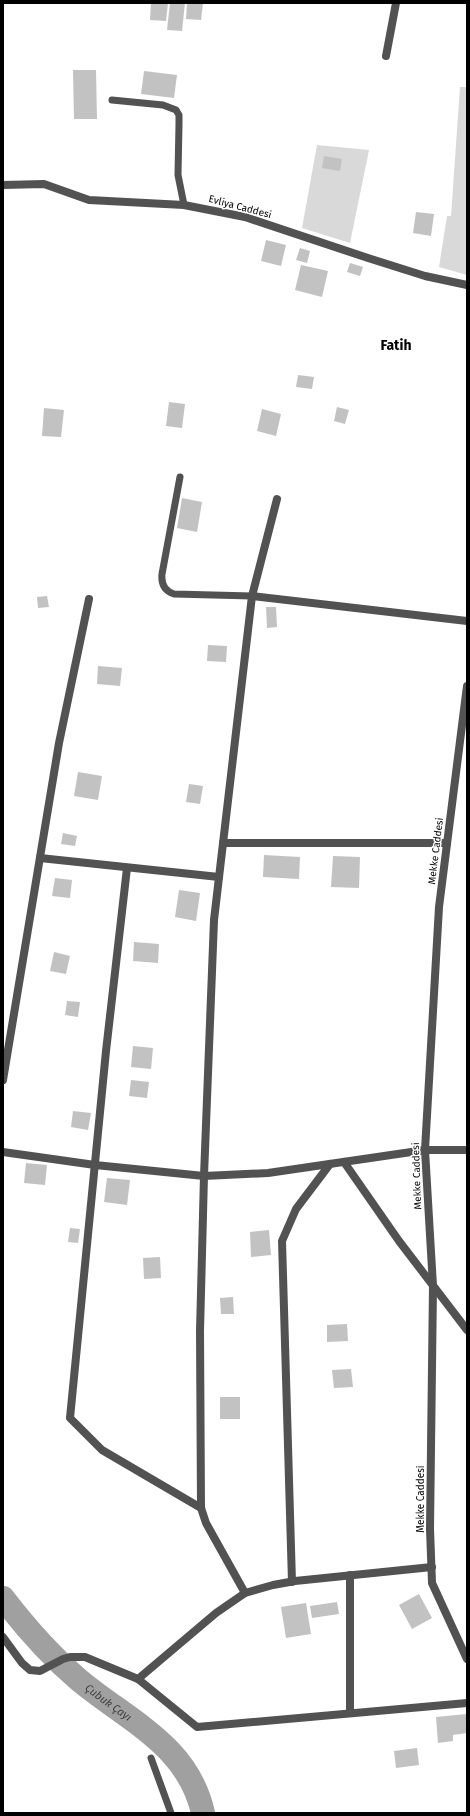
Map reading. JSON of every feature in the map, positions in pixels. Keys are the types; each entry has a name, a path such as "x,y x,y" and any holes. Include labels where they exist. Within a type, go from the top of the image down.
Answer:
{"street":[{"path":"386,56 396,3"},
{"name":"Evliya Caddesi","path":"3,185 44,184 89,200 184,205 245,217 375,261 424,276 467,286"},
{"path":"244,1593 206,1523 202,1508 200,1331 204,1176 214,920 252,596 277,499"},
{"path":"252,596 467,621"},
{"path":"3,1080 59,743 90,599"},
{"name":"Mekke Caddesi","path":"467,686 463,744 447,843 439,907 425,1150 433,1286 430,1529 432,1584 467,1659"},
{"path":"224,843 447,843"},
{"path":"40,858 219,877"},
{"path":"127,868 106,1051 70,1418 102,1450 202,1508"},
{"path":"3,1152 95,1165 204,1176 268,1173 425,1150 467,1150"},
{"path":"344,1162 399,1241 467,1330"},
{"path":"292,1582 282,1241 296,1209 330,1164"},
{"path":"138,1679 216,1613 244,1593 272,1585 292,1582 432,1567"},
{"path":"350,1576 350,1713"},
{"path":"3,1637 22,1663 30,1670 40,1671 70,1657 85,1657 138,1679 197,1727 467,1703"}],"lane":[{"path":"112,100 163,105 176,110 179,124 178,180 184,205"},
{"path":"180,477 162,574 162,585 165,589 174,594 252,596"},
{"path":"151,1758 171,1813"}],"shaded area":[{"path":"460,87 467,87 467,275 439,267 447,216 451,216"},
{"path":"317,145 369,150 350,243 302,228"}],"building":[{"path":"151,3 168,3 166,21 150,20"},
{"path":"170,3 185,3 182,31 167,30"},
{"path":"187,3 203,3 201,20 186,19"},
{"path":"73,70 96,70 97,119 74,119"},
{"path":"144,71 177,75 174,98 141,94"},
{"path":"324,156 342,159 340,171 322,168"},
{"path":"416,212 434,214 431,236 413,233"},
{"path":"266,240 286,245 281,266 261,261"},
{"path":"300,248 310,251 307,263 296,260"},
{"path":"350,263 363,267 360,276 347,272"},
{"path":"301,265 328,271 322,297 295,290"},
{"path":"298,375 314,377 312,389 296,387"},
{"path":"169,402 185,404 182,428 166,426"},
{"path":"337,407 349,410 345,424 334,421"},
{"path":"44,408 64,410 61,437 42,436"},
{"path":"262,409 281,414 276,436 257,431"},
{"path":"182,498 202,502 197,532 177,528"},
{"path":"47,596 49,607 38,608 37,597"},
{"path":"266,607 276,607 277,627 267,628"},
{"path":"208,645 227,646 226,662 207,661"},
{"path":"98,666 122,668 120,686 97,684"},
{"path":"78,772 102,776 98,800 74,796"},
{"path":"189,784 203,786 200,804 186,802"},
{"path":"63,833 77,836 75,846 61,844"},
{"path":"264,855 300,857 299,879 263,877"},
{"path":"333,856 360,857 359,888 331,887"},
{"path":"55,878 72,880 70,898 52,896"},
{"path":"179,890 200,893 196,921 175,917"},
{"path":"134,942 159,944 158,963 133,961"},
{"path":"54,952 70,956 66,974 50,971"},
{"path":"67,1001 80,1002 78,1017 65,1015"},
{"path":"133,1046 153,1048 151,1069 131,1067"},
{"path":"131,1080 149,1082 147,1098 129,1096"},
{"path":"73,1111 91,1113 88,1130 71,1127"},
{"path":"26,1163 47,1165 45,1185 24,1183"},
{"path":"107,1178 130,1180 127,1205 104,1202"},
{"path":"70,1228 80,1229 78,1243 68,1242"},
{"path":"269,1230 271,1255 251,1257 250,1232"},
{"path":"160,1257 161,1278 144,1279 143,1258"},
{"path":"233,1297 234,1314 221,1314 220,1298"},
{"path":"347,1324 348,1341 327,1342 327,1325"},
{"path":"351,1369 353,1387 334,1388 332,1370"},
{"path":"220,1397 240,1397 240,1419 220,1419"},
{"path":"419,1594 432,1618 412,1629 399,1605"},
{"path":"337,1602 339,1614 312,1618 310,1606"},
{"path":"306,1603 311,1634 286,1638 281,1607"},
{"path":"467,1714 467,1733 453,1735 453,1741 438,1743 436,1717"},
{"path":"417,1748 419,1765 396,1768 394,1751"}],"waterway":[{"name":"Çubuk Çayı","path":"3,1598 39,1641 69,1671 98,1695 154,1736 170,1752 184,1769 195,1789 203,1813"}],"district":[{"name":"Fatih","path":"396,345"}]}
